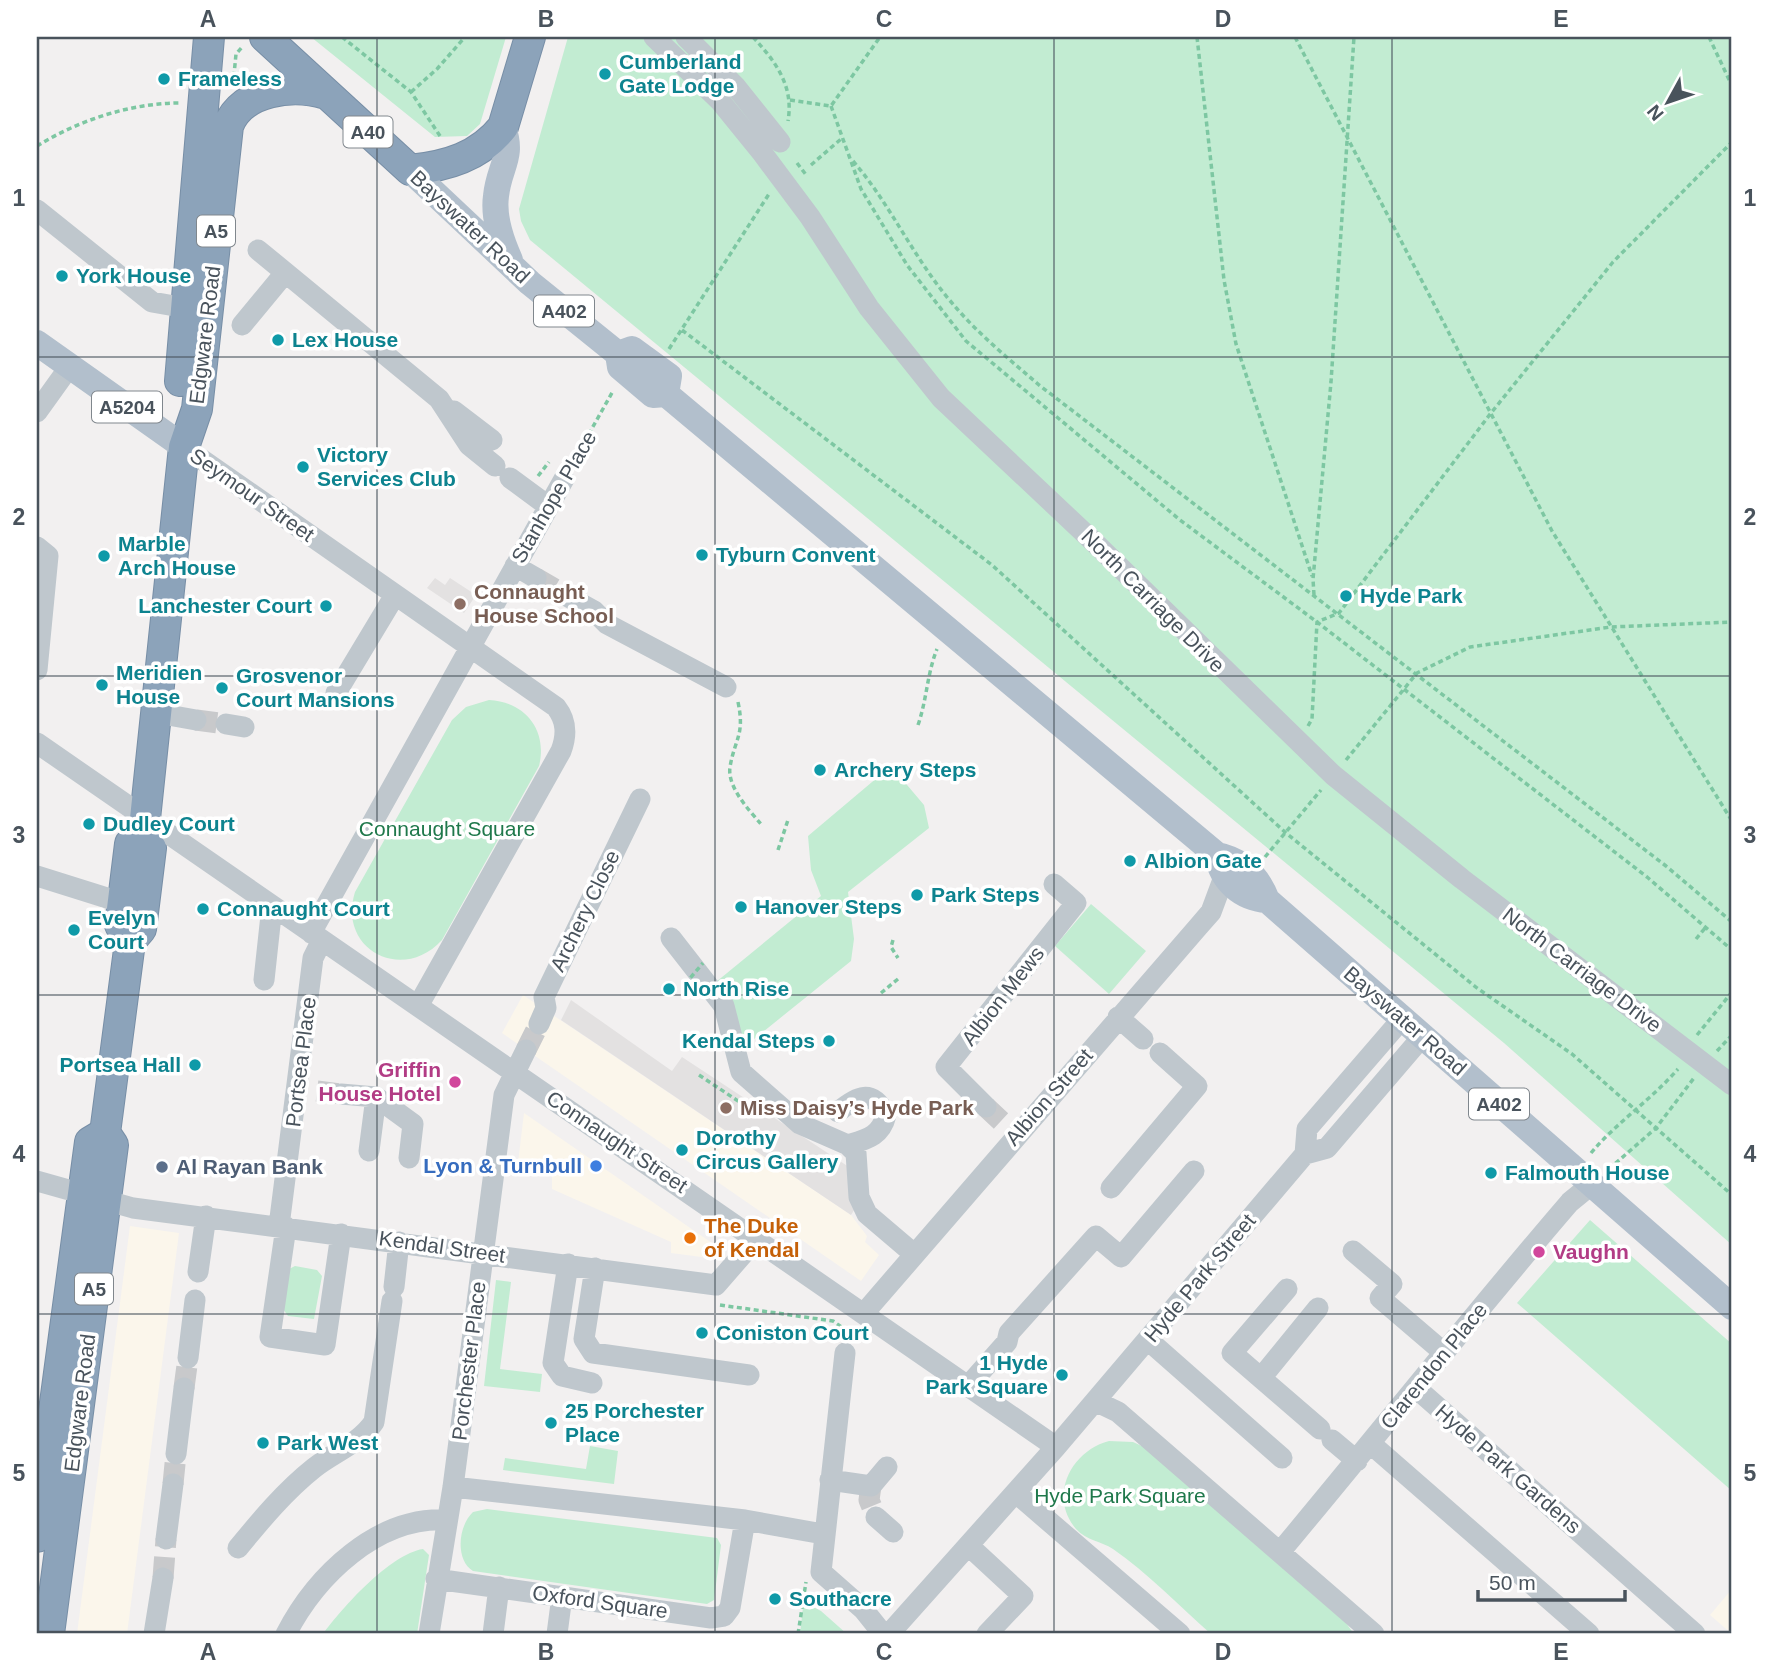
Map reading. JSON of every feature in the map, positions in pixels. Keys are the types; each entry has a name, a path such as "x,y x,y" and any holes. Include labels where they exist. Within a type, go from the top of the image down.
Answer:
{"highway":[{"name":"Edgware Road","path":"184,447 177,407 209,37"},
{"name":"Bayswater Road","path":"265,37 411,170"},
{"path":"503,127 530,37"},
{"name":"Edgware Road","path":"49,1634 94,1199 90,1142 105,1133 130,942 141,929 151,848 144,828 184,447 197,409 229,122 247,103 280,90 301,89 326,94"},
{"name":"A40","path":"411,170 439,167 467,157 503,127"},
{"name":"Edgware Road","path":"130,942 120,925 130,844 144,828"},
{"name":"Edgware Road","path":"37,1537 44,1427 94,1199"}],"main road":[{"name":"A402","path":"503,127 510,146 496,194 495,214 512,265"},
{"name":"Bayswater Road","path":"411,170 530,284 618,354 632,349 669,376 660,395 1027,694 1220,866 1247,896 1267,900 1732,1307"},
{"name":"Seymour Street","path":"37,343 184,447"}],"street":[{"path":"686,37 736,87 780,142"},
{"name":"North Carriage Drive","path":"656,39 720,101 763,154 810,217 869,308 941,398 1462,879 1732,1085"},
{"path":"37,210 152,302 186,308"},
{"path":"258,250 492,440"},
{"path":"242,325 265,310 285,273"},
{"path":"37,412 70,366"},
{"path":"439,399 469,445 512,473 548,506"},
{"name":"Seymour Street","path":"184,447 469,645"},
{"name":"Stanhope Place","path":"469,645 564,479"},
{"path":"37,547 48,556 37,670"},
{"path":"515,566 536,578"},
{"path":"336,693 395,595"},
{"path":"565,595 594,611 607,624 726,687"},
{"path":"37,743 144,828 272,906 316,937 418,1006 561,751 566,734 564,719 556,707 469,645 316,937"},
{"path":"157,713 196,720"},
{"name":"Archery Close","path":"539,1024 546,1007 544,997 640,799"},
{"name":"Albion Street","path":"865,1312 914,1254 1001,1121 1118,1017 1210,912 1220,866"},
{"path":"37,876 123,903"},
{"name":"Albion Mews","path":"1001,1121 946,1067 1076,903 1054,884"},
{"path":"264,980 272,906"},
{"name":"Portsea Place","path":"316,937 308,1089 282,1227 270,1337 325,1345 341,1234"},
{"path":"671,937 724,1006 741,1072 800,1124 848,1145 856,1153 859,1197 867,1214 914,1254"},
{"name":"Connaught Street","path":"418,1006 865,1312 1056,1447"},
{"path":"1118,1017 1143,1039"},
{"name":"Hyde Park Street","path":"1305,1154 1307,1129 1402,1019"},
{"name":"Hyde Park Street","path":"1096,1401 1305,1154 1327,1147 1422,1037"},
{"path":"515,1072 526,1049"},
{"path":"1111,1188 1197,1086 1160,1053"},
{"name":"Porchester Place","path":"447,1520 504,1093 515,1072"},
{"path":"341,1094 376,1097 413,1124 409,1158"},
{"path":"369,1151 376,1097"},
{"path":"838,1112 853,1099 867,1097 880,1103 886,1115 883,1129 872,1137 848,1145"},
{"path":"969,1385 1007,1342 1009,1333 1096,1237 1121,1257 1194,1171"},
{"name":"Kendal Street","path":"37,1181 94,1199 716,1285 757,1238"},
{"name":"Clarendon Place","path":"1280,1552 1371,1444 1442,1351 1570,1202 1592,1184"},
{"path":"198,1272 206,1216"},
{"path":"238,1548 303,1478 364,1437 374,1422 399,1242"},
{"path":"1353,1251 1392,1284 1380,1298 1442,1351"},
{"path":"568,1264 552,1363 562,1376 592,1383"},
{"path":"595,1268 584,1339 593,1353 749,1375"},
{"path":"1287,1289 1232,1353 1357,1461"},
{"path":"188,1358 194,1300"},
{"path":"1261,1378 1318,1308"},
{"path":"1148,1340 1282,1458"},
{"path":"847,1343 821,1564 883,1634"},
{"path":"176,1454 184,1388"},
{"name":"Hyde Park Gardens","path":"1416,1388 1695,1634"},
{"path":"889,1634 970,1546 1096,1401 1118,1412 1374,1634"},
{"path":"1371,1444 1589,1634"},
{"path":"830,1480 871,1486 887,1467"},
{"path":"166,1539 173,1484"},
{"path":"453,1487 745,1520 823,1534"},
{"path":"1016,1493 1180,1634"},
{"path":"876,1517 893,1532"},
{"path":"286,1634 316,1585 361,1548 416,1521 447,1520 429,1634"},
{"name":"Oxford Square","path":"436,1579 710,1618 724,1616 730,1608 745,1520"},
{"path":"970,1546 1023,1596 987,1634"},
{"path":"154,1634 163,1578"},
{"path":"493,1634 499,1587"},
{"path":"557,1634 562,1596"}],"path":[{"path":"342,37 411,92 449,149"},
{"path":"411,92 437,69 465,37"},
{"path":"753,37 786,80 790,100 831,106"},
{"path":"831,106 880,37"},
{"path":"1197,37 1222,268 1236,344 1313,579"},
{"path":"1295,37 1552,531 1732,821"},
{"path":"1314,595 1313,579 1331,382 1354,37"},
{"path":"1709,37 1732,86"},
{"path":"236,54 232,84 238,91"},
{"path":"37,146 57,133 90,120 151,103 203,102"},
{"path":"831,106 861,189 907,265 966,341 1180,520 1317,622 1732,950"},
{"path":"811,165 842,139"},
{"path":"780,142 811,182"},
{"path":"1317,622 1339,613 1491,413 1613,262 1732,142"},
{"path":"852,159 872,183 951,303 992,344 1039,384 1666,866 1732,922"},
{"path":"667,351 772,187"},
{"path":"682,330 992,565 1286,834 1477,988 1572,1054 1639,1110 1732,1195"},
{"name":"Stanhope Place","path":"564,479 618,384"},
{"path":"512,473 540,475 549,461"},
{"path":"1302,734 1312,719 1317,622"},
{"path":"1261,863 1338,764 1417,673 1470,647 1611,628 1732,622"},
{"path":"918,725 927,699 928,674 937,650 952,631"},
{"path":"726,687 737,696 743,724 729,769 740,800 761,824"},
{"path":"1297,719 1302,734"},
{"path":"778,850 788,820"},
{"path":"1696,939 1706,927"},
{"path":"893,940 891,947 898,958"},
{"path":"685,984 703,963"},
{"path":"881,993 898,979"},
{"path":"1589,1155 1608,1133 1639,1110 1677,1070 1687,1050 1732,992"},
{"path":"1592,1184 1656,1128 1732,1035"},
{"path":"714,1304 833,1321 847,1343"},
{"path":"798,1634 804,1583 821,1564"}],"shaded area":[{"name":"Connaught House School","path":"435,578 445,585 450,578 476,595 464,613 427,588"},
{"path":"523,995 851,1215 867,1236 865,1242 879,1255 861,1281 502,1033"},
{"name":"Miss Daisy’s Hyde Park","path":"571,1000 672,1071 682,1057 855,1171 858,1204 851,1215 561,1020"},
{"path":"524,1113 722,1250 723,1257 717,1259 671,1253 671,1242 552,1189 552,1175 517,1171"},
{"path":"130,1226 179,1233 127,1634 77,1634"},
{"path":"1732,1589 1732,1634 1710,1615"}],"green space":[{"path":"311,37 506,37 480,124 467,136 435,137"},
{"name":"Hyde Park","path":"568,37 1732,37 1732,1245 1504,1043 530,240 521,221 519,209"},
{"name":"Connaught Square","path":"489,700 513,706 531,720 540,741 539,766 442,940 426,953 409,959 392,959 377,954 364,944 355,930 352,912 355,892 452,720 466,707"},
{"path":"891,766 924,805 929,828 848,892 854,939 851,961 743,1048 716,982 821,896 811,870 808,836"},
{"path":"1091,904 1146,951 1109,994 1055,946"},
{"path":"1590,1220 1732,1344 1732,1491 1517,1303"},
{"path":"295,1266 317,1270 322,1276 314,1319 288,1316 283,1309 289,1269"},
{"path":"496,1280 511,1282 500,1369 542,1374 540,1392 484,1386"},
{"name":"Hyde Park Square","path":"1109,1441 1133,1442 1144,1447 1346,1623 1354,1634 1211,1634 1126,1558 1080,1533 1068,1516 1064,1503 1068,1476 1084,1454"},
{"path":"590,1446 618,1451 614,1484 503,1470 505,1458 586,1469"},
{"path":"487,1509 717,1538 721,1545 714,1600 707,1604 473,1571 463,1559 462,1534 473,1512"},
{"path":"423,1549 429,1555 417,1634 323,1634 354,1597 382,1571 410,1553"},
{"path":"806,1603 821,1611 847,1634 800,1634 803,1607"}],"tunnel":[{"path":"536,578 565,595"},
{"path":"196,720 226,724"},
{"path":"526,1050 539,1024"},
{"path":"317,1091 341,1094"},
{"path":"986,1107 1001,1121"},
{"path":"184,1388 188,1358"},
{"path":"173,1484 176,1454"},
{"path":"871,1486 869,1500 876,1517"},
{"path":"163,1578 166,1539"}],"place":[{"name":"Cumberland Gate Lodge","path":"605,74"},
{"name":"Frameless","path":"164,79"},
{"name":"York House","path":"62,276"},
{"name":"Lex House","path":"278,340"},
{"name":"Victory Services Club","path":"303,467"},
{"name":"Tyburn Convent","path":"702,555"},
{"name":"Marble Arch House","path":"104,556"},
{"name":"Hyde Park","path":"1346,596"},
{"name":"Connaught House School","path":"460,604"},
{"name":"Lanchester Court","path":"326,606"},
{"name":"Meridien House","path":"102,685"},
{"name":"Grosvenor Court Mansions","path":"222,688"},
{"name":"Archery Steps","path":"820,770"},
{"name":"Dudley Court","path":"89,824"},
{"name":"Albion Gate","path":"1130,861"},
{"name":"Park Steps","path":"917,895"},
{"name":"Hanover Steps","path":"741,907"},
{"name":"Connaught Court","path":"203,909"},
{"name":"Evelyn Court","path":"74,930"},
{"name":"North Rise","path":"669,989"},
{"name":"Kendal Steps","path":"829,1041"},
{"name":"Portsea Hall","path":"195,1065"},
{"name":"Griffin House Hotel","path":"455,1082"},
{"name":"Miss Daisy’s Hyde Park","path":"726,1108"},
{"name":"Dorothy Circus Gallery","path":"682,1150"},
{"name":"Lyon & Turnbull","path":"596,1166"},
{"name":"Al Rayan Bank","path":"162,1167"},
{"name":"Falmouth House","path":"1491,1173"},
{"name":"The Duke of Kendal","path":"690,1238"},
{"name":"Vaughn","path":"1539,1252"},
{"name":"Coniston Court","path":"702,1333"},
{"name":"1 Hyde Park Square","path":"1062,1375"},
{"name":"25 Porchester Place","path":"551,1423"},
{"name":"Park West","path":"263,1443"},
{"name":"Southacre","path":"775,1599"}]}
